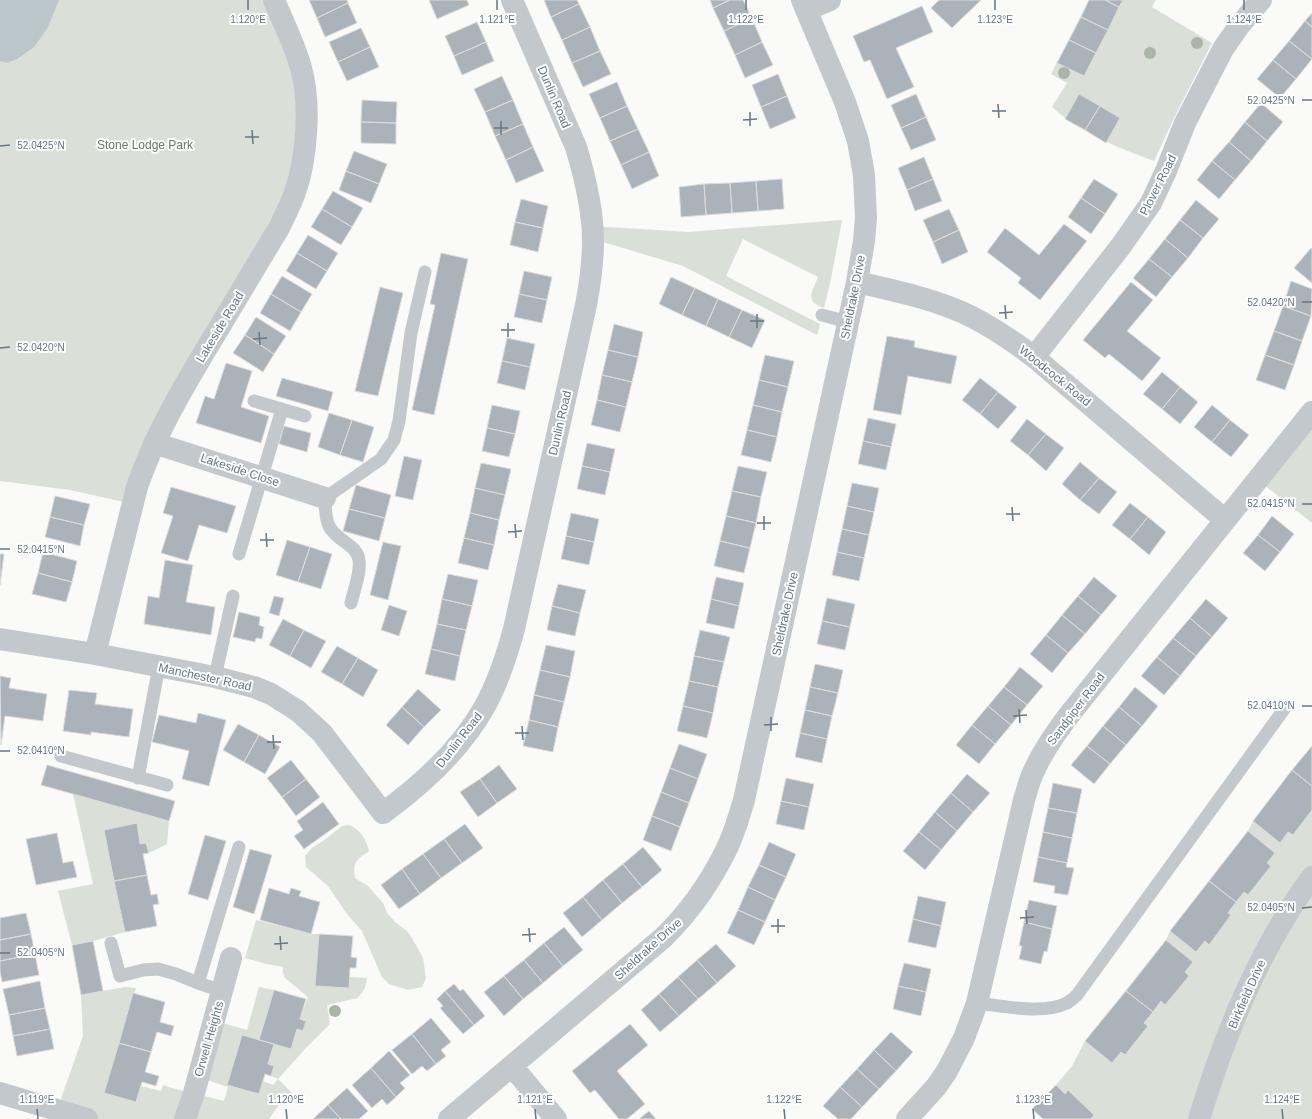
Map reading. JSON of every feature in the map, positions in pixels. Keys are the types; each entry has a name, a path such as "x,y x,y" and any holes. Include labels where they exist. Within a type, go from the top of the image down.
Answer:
{"street":[{"name":"Lakeside Road","path":"94,654 137,487 144,466 154,443 190,376 288,212 297,187 306,133 305,86 294,47 274,0"},
{"name":"Dunlin Road","path":"383,813 422,783 439,766 477,720 486,704 508,652 586,305 590,281 593,249 592,226 587,189 581,163 576,147 512,0"},
{"path":"804,5 830,0"},
{"name":"Plover Road","path":"1034,357 1121,246 1151,203 1166,171 1185,123 1223,49 1239,26 1261,0"},
{"name":"Sheldrake Drive","path":"449,1119 664,937 680,921 695,902 723,857 734,831 744,800 857,282 864,242 866,218 866,196 862,158 856,135 845,102 804,5"},
{"name":"Woodcock Road","path":"857,282 898,291 953,309 990,327 1034,357 1225,520"},
{"name":"Sandpiper Road","path":"907,1119 936,1087 947,1071 964,1038 977,1003 1024,800 1033,773 1045,751 1060,727 1225,520 1308,425"},
{"name":"Lakeside Close","path":"154,443 325,498"},
{"name":"Manchester Road","path":"0,639 94,654 215,677 254,687 285,701 322,733 383,813"},
{"name":"Birkfield Drive","path":"1199,1119 1236,1013 1272,940 1312,877"},
{"name":"Orwell Heights","path":"185,1119 194,1093 231,958"},
{"path":"512,1066 556,1119"},
{"path":"0,1093 87,1119"}],"lane":[{"path":"351,603 360,566 358,555 353,547 338,537 329,526 325,498 381,459 394,440 399,421 412,333 425,272"},
{"path":"822,315 848,322"},
{"path":"254,401 305,416"},
{"path":"239,554 282,409"},
{"path":"215,677 233,596"},
{"path":"138,778 159,666"},
{"path":"977,1003 1032,1009 1046,1008 1067,1002 1077,995 1285,708"},
{"path":"61,756 167,786"},
{"path":"198,984 239,847"},
{"path":"111,943 120,976 143,970 158,970 176,974 198,984 222,991"}],"green space":[{"name":"Stone Lodge Park","path":"0,0 268,0 295,69 298,152 282,198 124,502 70,490 0,481"},
{"path":"1089,0 1156,0 1152,7 1212,43 1154,161 1100,139 1075,125 1052,107 1067,83 1051,74"},
{"path":"842,220 824,308 814,302 811,295 818,277 743,239 726,276 820,324 817,335 683,266 593,239 592,226 688,232"},
{"path":"1312,412 1312,523 1258,480"},
{"path":"1312,746 1312,1119 1043,1119 1032,1109 1056,1085 1072,1066 1085,1041 1166,940 1170,931"},
{"path":"73,794 169,821 167,844 149,853 146,843 140,844 136,823 104,830 125,932 72,945 58,891 93,884"},
{"path":"349,825 357,829 362,835 369,851 358,859 355,864 355,878 368,886 383,903 387,913 395,922 407,931 412,938 423,958 426,978 422,987 408,990 389,984 382,977 362,931 347,914 328,886 306,867 305,856 312,848 342,826"},
{"path":"256,920 311,934 319,934 316,986 348,988 350,977 367,978 365,988 358,998 327,1005 330,1024 278,1079 271,1076 274,1066 268,1064 274,1044 291,1049 297,1029 303,1031 306,1021 300,1019 308,997 285,978 283,967 245,958"},
{"path":"125,987 136,988 104,1093 136,1102 141,1086 161,1091 163,1085 224,1101 228,1087 207,1080 223,1023 247,1030 259,987 274,990 259,1040 242,1035 227,1084 259,1094 263,1081 273,1085 278,1079 292,1093 279,1105 269,1119 87,1119 57,1110 83,1036 81,995"}],"shaded area":[{"path":"0,0 59,0 47,29 34,47 17,59 7,63 0,61"}],"building":[{"path":"309,0 347,0 348,3 317,18"},
{"path":"429,0 467,0 469,5 437,19"},
{"path":"544,0 577,0 579,4 551,17"},
{"path":"710,0 730,0 713,8"},
{"path":"730,0 743,0 752,18 724,31 713,8"},
{"path":"939,0 981,0 952,28 931,8"},
{"path":"1089,0 1105,0 1119,7 1108,30 1081,17"},
{"path":"1105,0 1123,0 1119,7"},
{"path":"348,3 357,23 325,37 317,18"},
{"path":"579,4 590,27 562,40 551,17"},
{"path":"922,6 933,32 896,48 914,87 887,99 870,60 864,62 853,36"},
{"path":"1312,13 1312,27 1305,21"},
{"path":"1081,17 1108,30 1096,53 1069,40"},
{"path":"752,18 762,42 735,55 724,31"},
{"path":"1305,21 1312,27 1312,59 1289,41"},
{"path":"477,22 486,42 454,56 445,36"},
{"path":"590,27 600,51 572,63 562,40"},
{"path":"361,28 370,47 338,62 329,42"},
{"path":"1069,40 1096,53 1084,76 1057,63"},
{"path":"1289,41 1312,59 1296,79 1273,60"},
{"path":"486,42 494,61 462,75 454,56"},
{"path":"762,42 773,65 745,78 735,55"},
{"path":"370,47 379,67 347,81 338,62"},
{"path":"600,51 611,74 583,87 572,63"},
{"path":"1273,60 1296,79 1280,98 1257,79"},
{"path":"778,74 787,96 761,107 752,85"},
{"path":"502,76 513,100 485,112 474,89"},
{"path":"617,82 627,106 600,118 589,94"},
{"path":"916,94 926,117 901,128 891,105"},
{"path":"1079,94 1100,106 1085,130 1065,119"},
{"path":"787,96 796,118 770,129 761,107"},
{"path":"362,100 397,102 396,123 361,122"},
{"path":"513,100 523,124 495,136 485,112"},
{"path":"1261,103 1283,122 1267,141 1245,122"},
{"path":"627,106 638,129 610,141 600,118"},
{"path":"1100,106 1120,118 1106,143 1085,130"},
{"path":"926,117 936,140 911,150 901,128"},
{"path":"361,122 396,123 396,144 361,143"},
{"path":"1245,122 1267,141 1251,161 1229,142"},
{"path":"523,124 533,147 506,160 495,136"},
{"path":"638,129 649,152 621,165 610,141"},
{"path":"1229,142 1251,161 1235,180 1212,161"},
{"path":"533,147 544,171 516,183 506,160"},
{"path":"354,151 387,164 379,184 346,171"},
{"path":"649,152 659,176 632,189 621,165"},
{"path":"924,157 933,179 907,190 898,168"},
{"path":"1212,161 1235,180 1219,199 1197,180"},
{"path":"346,171 379,184 371,203 339,190"},
{"path":"782,179 784,209 758,211 756,181"},
{"path":"933,179 942,201 915,211 907,190"},
{"path":"1094,179 1118,194 1105,214 1081,198"},
{"path":"756,181 758,211 732,213 730,183"},
{"path":"730,183 732,213 706,215 704,184"},
{"path":"704,184 706,215 681,217 679,187"},
{"path":"333,191 363,208 352,227 322,209"},
{"path":"1081,198 1105,214 1091,234 1068,217"},
{"path":"521,199 548,206 543,228 515,222"},
{"path":"1196,200 1219,219 1203,238 1180,220"},
{"path":"322,209 352,227 341,245 311,227"},
{"path":"949,209 959,230 933,242 923,220"},
{"path":"1180,220 1203,238 1188,258 1165,239"},
{"path":"515,222 543,228 538,252 510,245"},
{"path":"1064,224 1087,241 1040,300 1018,283 1021,278 987,252 1005,228 1039,255"},
{"path":"959,230 968,252 942,264 933,242"},
{"path":"308,235 338,253 327,271 297,253"},
{"path":"1165,239 1188,258 1172,277 1149,259"},
{"path":"1311,248 1312,249 1312,283 1294,268"},
{"path":"297,253 327,271 316,289 286,271"},
{"path":"441,253 468,259 434,415 412,410 435,305 430,304"},
{"path":"1149,259 1172,277 1156,297 1133,278"},
{"path":"524,271 552,277 547,300 519,294"},
{"path":"282,276 312,294 301,312 271,294"},
{"path":"671,277 695,288 682,315 659,304"},
{"path":"1291,281 1312,289 1311,316 1283,306"},
{"path":"1131,282 1153,300 1127,331 1161,358 1142,381 1109,354 1105,358 1083,340"},
{"path":"380,287 403,293 378,396 355,391"},
{"path":"695,288 718,299 706,326 682,315"},
{"path":"271,294 301,312 290,331 260,313"},
{"path":"519,294 547,300 542,323 514,317"},
{"path":"718,299 742,310 729,337 706,326"},
{"path":"1283,306 1311,316 1302,341 1274,331"},
{"path":"742,310 765,320 752,348 729,337"},
{"path":"256,317 286,336 274,354 245,335"},
{"path":"614,324 643,332 638,357 608,350"},
{"path":"1274,331 1302,341 1294,365 1265,355"},
{"path":"245,335 274,354 263,372 233,353"},
{"path":"887,336 915,341 914,347 957,356 951,384 908,376 901,415 873,410"},
{"path":"507,338 535,344 530,367 502,361"},
{"path":"608,350 638,357 632,382 602,375"},
{"path":"765,355 794,361 788,387 759,380"},
{"path":"1265,355 1294,365 1285,390 1256,380"},
{"path":"502,361 530,367 525,390 497,383"},
{"path":"226,363 252,371 241,407 269,416 261,443 196,423 205,396 214,399"},
{"path":"1162,372 1180,387 1162,409 1143,394"},
{"path":"602,375 632,382 626,407 597,400"},
{"path":"282,378 333,392 328,411 276,396"},
{"path":"980,378 998,392 980,414 962,400"},
{"path":"759,380 788,387 782,412 753,405"},
{"path":"1180,387 1198,402 1180,424 1162,409"},
{"path":"998,392 1017,407 998,429 980,414"},
{"path":"597,400 626,407 620,432 591,425"},
{"path":"492,405 520,411 515,434 487,428"},
{"path":"753,405 782,412 777,437 747,430"},
{"path":"1212,405 1230,420 1212,442 1194,427"},
{"path":"329,413 352,420 340,455 318,447"},
{"path":"868,418 896,424 891,447 863,441"},
{"path":"1027,419 1046,434 1028,455 1010,441"},
{"path":"352,420 374,427 363,462 340,455"},
{"path":"1230,420 1249,435 1231,457 1212,442"},
{"path":"284,426 311,433 307,452 279,444"},
{"path":"487,428 515,434 509,457 482,451"},
{"path":"747,430 777,437 771,462 741,455"},
{"path":"1046,434 1064,448 1046,471 1028,455"},
{"path":"863,441 891,447 886,470 858,464"},
{"path":"587,443 615,449 610,472 582,466"},
{"path":"404,456 422,460 413,500 395,496"},
{"path":"1080,462 1099,478 1080,500 1062,484"},
{"path":"481,463 511,469 505,495 475,488"},
{"path":"582,466 610,472 605,495 577,489"},
{"path":"738,466 767,472 761,497 732,491"},
{"path":"1099,478 1117,492 1099,514 1080,500"},
{"path":"852,483 879,488 874,512 847,506"},
{"path":"356,485 391,495 385,518 349,509"},
{"path":"171,487 236,506 227,533 199,525 188,561 161,553 173,516 163,513"},
{"path":"475,488 505,495 499,520 470,513"},
{"path":"732,491 761,497 756,523 726,516"},
{"path":"55,496 90,504 84,525 50,517"},
{"path":"1130,503 1148,517 1130,539 1112,525"},
{"path":"847,506 874,512 869,535 842,529"},
{"path":"349,509 385,518 379,541 343,531"},
{"path":"470,513 499,520 494,545 464,538"},
{"path":"571,513 599,519 594,542 566,536"},
{"path":"726,516 756,523 750,548 720,541"},
{"path":"1272,516 1294,534 1280,552 1258,535"},
{"path":"50,517 84,525 80,546 45,537"},
{"path":"1148,517 1166,532 1149,555 1130,539"},
{"path":"842,529 869,535 864,558 837,552"},
{"path":"1258,535 1280,552 1265,571 1243,553"},
{"path":"566,536 594,542 589,565 561,559"},
{"path":"464,538 494,545 488,570 458,563"},
{"path":"287,540 310,547 298,582 276,575"},
{"path":"720,541 750,548 744,573 714,566"},
{"path":"383,542 401,546 388,600 370,595"},
{"path":"310,547 332,554 321,589 298,582"},
{"path":"43,552 77,561 72,582 38,573"},
{"path":"837,552 864,558 859,581 832,575"},
{"path":"0,554 4,554 0,585"},
{"path":"165,560 193,565 186,602 215,607 211,635 144,624 148,596 159,598"},
{"path":"38,573 72,582 66,602 32,594"},
{"path":"448,574 478,580 472,606 442,599"},
{"path":"716,577 744,583 739,606 711,599"},
{"path":"1094,577 1117,596 1101,615 1078,596"},
{"path":"558,584 586,590 580,613 552,606"},
{"path":"274,596 284,598 279,616 269,613"},
{"path":"1078,596 1101,615 1085,634 1062,615"},
{"path":"827,598 855,604 850,627 822,621"},
{"path":"442,599 472,606 466,630 437,624"},
{"path":"711,599 739,606 734,629 706,623"},
{"path":"1206,599 1228,618 1212,637 1190,618"},
{"path":"389,605 407,611 399,636 381,630"},
{"path":"552,606 580,613 575,636 547,630"},
{"path":"239,612 260,617 259,625 264,627 262,639 256,638 255,642 233,637"},
{"path":"1062,615 1085,634 1068,653 1046,635"},
{"path":"1190,618 1212,637 1196,656 1173,638"},
{"path":"283,619 304,630 290,656 269,645"},
{"path":"822,621 850,627 845,650 817,644"},
{"path":"437,624 466,630 460,656 431,649"},
{"path":"304,630 326,641 311,668 290,656"},
{"path":"700,630 730,637 724,662 694,656"},
{"path":"1046,635 1068,653 1052,673 1030,654"},
{"path":"1173,638 1196,656 1180,676 1157,657"},
{"path":"546,645 575,651 570,677 540,670"},
{"path":"337,646 358,658 342,684 321,672"},
{"path":"431,649 460,656 455,681 425,674"},
{"path":"694,656 724,662 718,687 689,681"},
{"path":"1157,657 1180,676 1164,695 1141,676"},
{"path":"358,658 378,670 363,697 342,684"},
{"path":"815,664 843,670 838,693 810,687"},
{"path":"1020,667 1043,686 1027,705 1004,687"},
{"path":"540,670 570,677 564,702 534,695"},
{"path":"0,676 11,678 9,688 47,694 43,721 5,716 1,745"},
{"path":"689,681 718,687 713,713 683,706"},
{"path":"810,687 838,693 832,716 805,710"},
{"path":"1004,687 1027,705 1011,725 988,706"},
{"path":"1135,687 1158,706 1142,726 1119,707"},
{"path":"418,689 441,710 424,727 402,707"},
{"path":"69,690 97,693 95,704 133,709 129,737 91,732 91,735 63,731"},
{"path":"534,695 564,702 558,727 529,720"},
{"path":"683,706 713,713 707,738 677,731"},
{"path":"988,706 1011,725 995,744 972,725"},
{"path":"402,707 424,727 408,745 386,725"},
{"path":"1119,707 1142,726 1126,745 1103,726"},
{"path":"805,710 832,716 827,739 800,733"},
{"path":"198,713 226,720 209,786 182,779 189,751 152,742 159,715 196,723"},
{"path":"529,720 558,727 553,752 523,746"},
{"path":"238,724 259,735 244,762 223,750"},
{"path":"972,725 995,744 979,764 956,745"},
{"path":"1103,726 1126,745 1110,764 1087,746"},
{"path":"800,733 827,739 822,763 795,757"},
{"path":"259,735 280,747 265,774 244,762"},
{"path":"679,744 707,754 698,779 670,768"},
{"path":"1087,746 1110,764 1094,784 1071,765"},
{"path":"1312,746 1312,786 1292,770"},
{"path":"291,760 306,779 282,797 267,778"},
{"path":"47,765 175,801 169,821 41,785"},
{"path":"499,765 517,789 497,803 480,779"},
{"path":"670,768 698,779 689,803 661,792"},
{"path":"1292,770 1312,786 1312,810 1293,835 1288,832 1280,843 1253,821"},
{"path":"967,774 990,793 973,812 951,793"},
{"path":"786,778 814,784 809,807 781,801"},
{"path":"306,779 320,797 296,816 282,797"},
{"path":"480,779 497,803 478,817 460,792"},
{"path":"1053,783 1082,789 1077,813 1048,808"},
{"path":"661,792 689,803 680,827 652,816"},
{"path":"951,793 973,812 957,831 935,812"},
{"path":"781,801 809,807 804,830 776,824"},
{"path":"323,802 339,824 304,849 294,836 303,830 297,821"},
{"path":"1048,808 1077,813 1072,838 1043,832"},
{"path":"935,812 957,831 941,850 919,832"},
{"path":"652,816 680,827 671,851 643,840"},
{"path":"137,823 140,844 146,843 149,853 143,854 147,875 114,881 104,830"},
{"path":"465,824 483,848 462,863 444,839"},
{"path":"1248,831 1275,853 1267,863 1271,866 1248,895 1244,892 1236,902 1209,881"},
{"path":"919,832 941,850 925,870 903,851"},
{"path":"1043,832 1072,838 1067,863 1038,857"},
{"path":"57,833 63,863 73,861 77,877 36,885 26,839"},
{"path":"205,835 226,841 208,900 188,894"},
{"path":"444,839 462,863 441,878 423,854"},
{"path":"769,842 796,854 786,877 759,865"},
{"path":"643,847 662,870 642,887 623,864"},
{"path":"250,849 272,855 254,914 233,907"},
{"path":"423,854 441,878 420,894 402,869"},
{"path":"1038,857 1067,863 1066,867 1074,868 1068,895 1054,893 1055,886 1033,882"},
{"path":"623,864 642,887 622,903 603,880"},
{"path":"759,865 786,877 775,900 748,887"},
{"path":"402,869 420,894 399,909 381,885"},
{"path":"147,875 151,895 157,894 159,904 153,905 157,926 125,932 114,881"},
{"path":"603,880 622,903 602,920 583,897"},
{"path":"1209,881 1236,902 1228,913 1231,915 1209,945 1205,941 1196,952 1170,931"},
{"path":"748,887 775,900 765,922 738,910"},
{"path":"269,888 289,894 291,888 301,891 299,896 320,902 311,934 260,920"},
{"path":"918,896 946,902 941,926 913,919"},
{"path":"583,897 602,920 582,937 563,913"},
{"path":"1029,900 1057,906 1052,929 1024,922"},
{"path":"738,910 765,922 754,945 727,933"},
{"path":"26,913 31,934 0,940 0,918"},
{"path":"913,919 941,926 936,948 908,942"},
{"path":"1024,922 1052,929 1047,952 1044,951 1041,964 1019,959 1022,946 1019,946"},
{"path":"564,927 583,950 563,966 544,943"},
{"path":"31,934 35,954 0,961 0,940"},
{"path":"319,934 353,936 351,957 357,958 356,968 350,968 349,988 315,986"},
{"path":"1166,940 1193,962 1185,972 1189,976 1165,1005 1161,1001 1153,1012 1126,991"},
{"path":"93,941 103,991 81,995 72,945"},
{"path":"544,943 563,966 543,983 524,960"},
{"path":"716,944 736,966 717,983 697,960"},
{"path":"35,954 39,975 2,982 0,961"},
{"path":"524,960 543,983 523,999 504,976"},
{"path":"697,960 717,983 698,999 678,977"},
{"path":"904,963 931,969 926,992 898,986"},
{"path":"504,976 523,999 504,1016 484,992"},
{"path":"678,977 698,999 679,1016 659,994"},
{"path":"40,981 45,1008 9,1015 3,989"},
{"path":"454,984 460,991 463,989 485,1016 474,1025 445,991"},
{"path":"898,986 926,992 921,1016 893,1009"},
{"path":"274,990 306,999 300,1019 306,1021 303,1031 297,1029 291,1049 259,1040"},
{"path":"445,991 474,1025 463,1034 440,1008 443,1006 437,999"},
{"path":"1126,991 1153,1012 1144,1023 1148,1026 1125,1055 1121,1052 1112,1063 1085,1041"},
{"path":"133,993 165,1002 160,1022 174,1026 171,1036 157,1032 151,1052 119,1043"},
{"path":"659,994 679,1016 660,1032 641,1010"},
{"path":"45,1008 50,1029 13,1036 9,1015"},
{"path":"431,1018 451,1042 441,1050 446,1056 436,1064 412,1034"},
{"path":"630,1024 648,1045 617,1071 645,1104 627,1119 619,1119 595,1090 590,1093 572,1071"},
{"path":"50,1029 54,1049 17,1056 13,1036"},
{"path":"891,1032 913,1052 896,1071 874,1050"},
{"path":"412,1034 436,1064 427,1071 422,1066 412,1074 392,1050"},
{"path":"242,1035 274,1044 268,1064 274,1066 271,1076 265,1074 259,1094 227,1085"},
{"path":"119,1043 151,1052 145,1072 159,1076 156,1086 142,1082 136,1102 104,1093"},
{"path":"874,1050 896,1071 879,1089 857,1069"},
{"path":"389,1051 410,1075 400,1083 405,1088 396,1097 371,1068"},
{"path":"371,1068 396,1097 387,1105 382,1099 372,1108 352,1085"},
{"path":"857,1069 879,1089 862,1107 840,1087"},
{"path":"1056,1085 1065,1094 1068,1090 1094,1115 1091,1119 1043,1119 1032,1109"},
{"path":"840,1087 862,1107 851,1119 838,1119 823,1106"},
{"path":"347,1088 368,1111 359,1119 341,1119 328,1105"},
{"path":"328,1105 341,1119 313,1119"},
{"path":"649,1111 656,1119 639,1119"}]}
